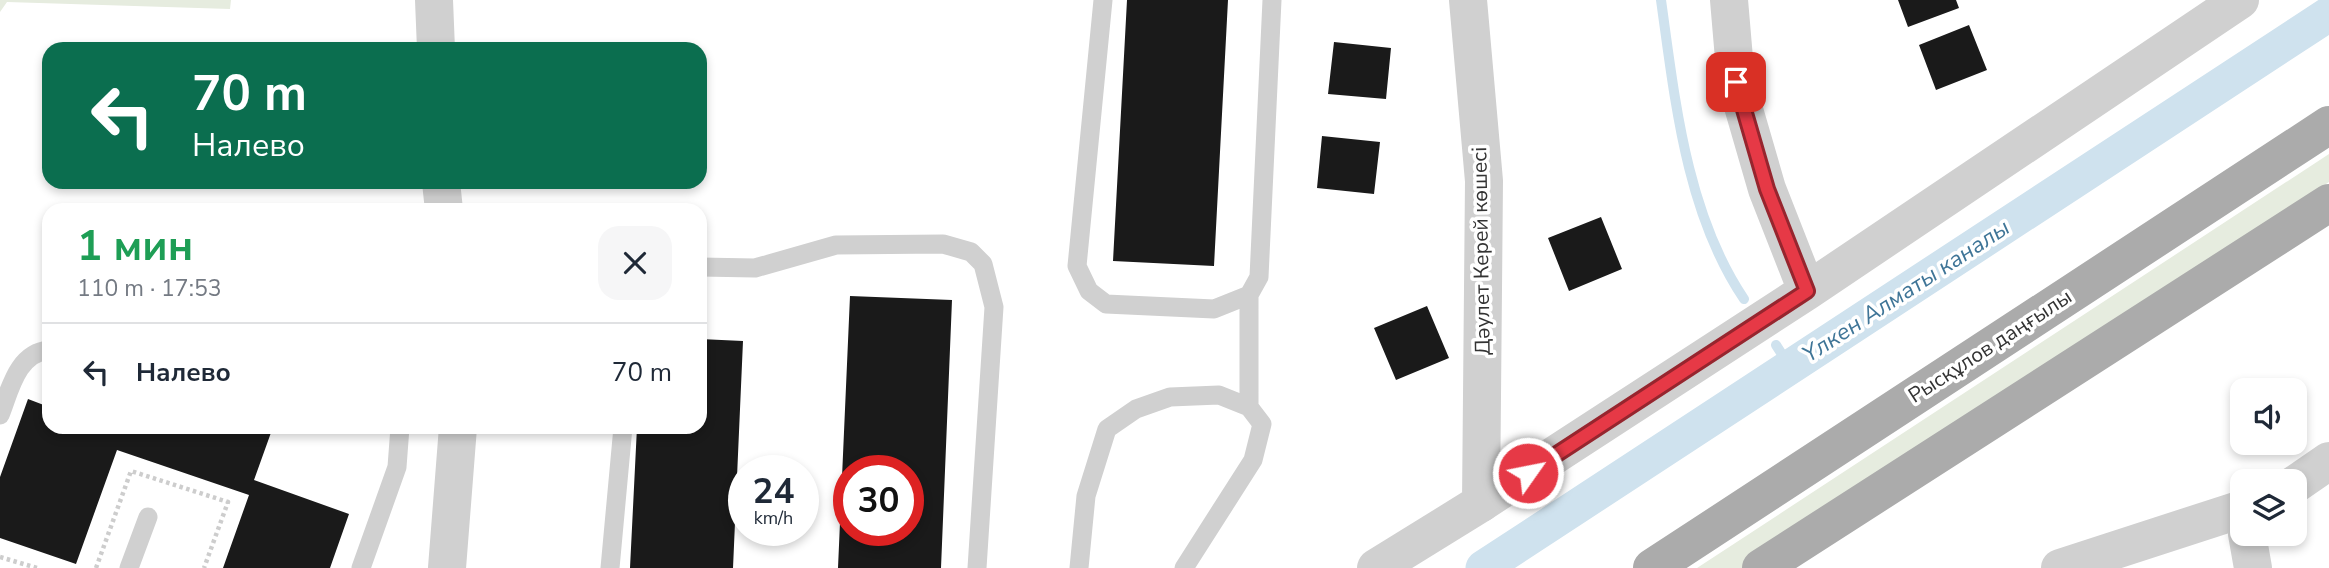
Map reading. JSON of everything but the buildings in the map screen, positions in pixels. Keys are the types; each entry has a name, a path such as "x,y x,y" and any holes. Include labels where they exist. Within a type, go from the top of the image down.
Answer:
{"main road":[{"name":"Рысқұлов даңғылы","path":"1652,568 2329,125"},
{"path":"1761,568 2329,203"}],"street":[{"path":"434,0 436,42"},
{"name":"Дәулет Керей көшесі","path":"1468,0 1484,181 1481,503"},
{"path":"1729,0 1736,82 1767,189 1807,291"},
{"path":"1376,568 1807,291 2240,0"},
{"path":"447,568 456,434"},
{"path":"2307,476 2329,461"},
{"path":"2060,568 2230,513"},
{"path":"2250,546 2253,568"}],"lane":[{"path":"1103,0 1077,267 1088,291 1106,304 1214,309 1249,295"},
{"path":"1249,407 1249,295 1259,277 1272,0"},
{"path":"707,267 755,268 836,245 850,244 943,244 971,252 983,264 993,307 977,568"},
{"path":"0,415 23,362 31,355 42,352"},
{"path":"1079,568 1086,496 1107,429 1136,409 1170,397 1219,395 1249,407 1262,424 1253,460 1184,568"},
{"path":"361,568 397,467 399,434"},
{"path":"610,568 622,434"},
{"path":"129,568 148,517"}],"path":[{"path":"0,557 37,568"}],"shaded area":[{"path":"0,0 231,0 230,9 7,2 0,12"},
{"path":"2329,154 2329,182 1742,568 1697,568"}],"waterway":[{"path":"1661,0 1678,116 1696,193 1724,266 1744,299"},
{"name":"Үлкен Алматы каналы","path":"1483,568 2329,14"},
{"path":"1776,345 1790,367"}],"route":[{"path":"1528,473 1807,291 1767,189 1736,82"}]}
